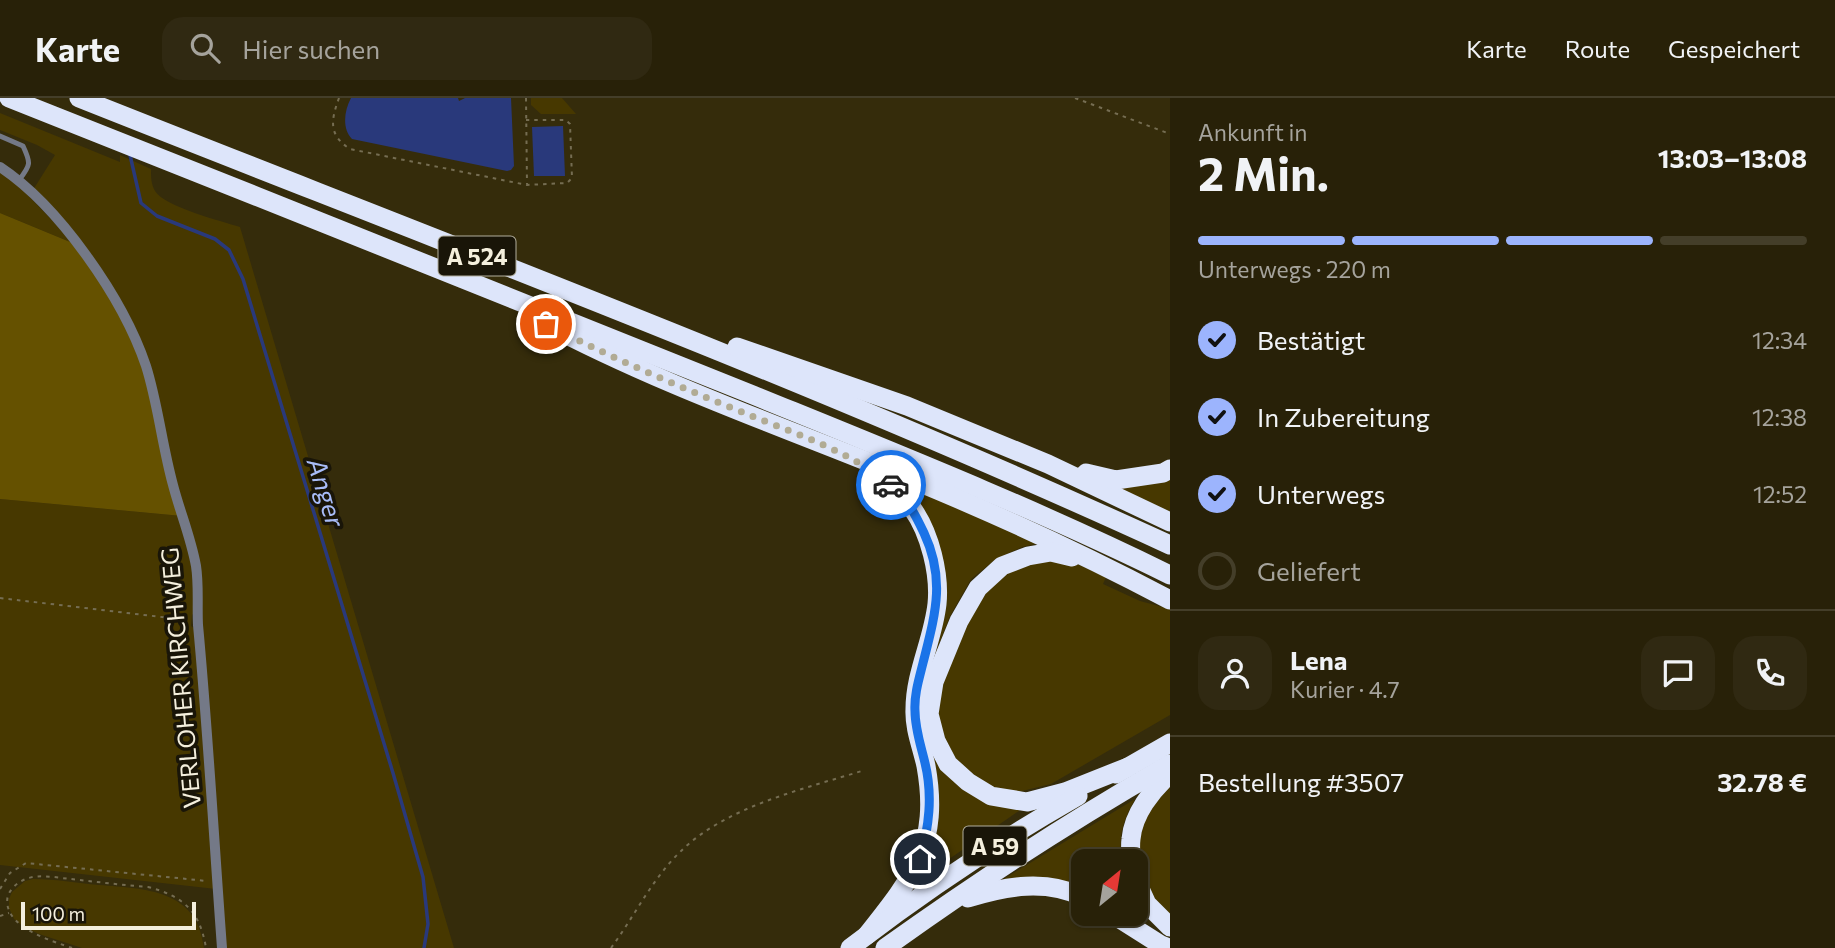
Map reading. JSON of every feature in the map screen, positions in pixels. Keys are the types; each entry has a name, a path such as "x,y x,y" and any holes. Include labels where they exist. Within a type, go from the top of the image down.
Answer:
{"highway":[{"name":"A 524","path":"9,98 646,351 1029,509 1170,575"},
{"name":"A 524","path":"79,98 845,402 1170,545"},
{"path":"457,277 590,347 649,374 947,494 1020,526 1170,600"},
{"path":"638,320 726,343 907,406 1048,464 1170,522"},
{"path":"836,450 874,471 896,489 913,509 929,544 936,570 937,604 916,691 915,710 918,737 926,764 930,801 928,829 920,859 903,890 867,935"},
{"path":"1048,464 1116,480 1170,470"},
{"path":"1128,767 1065,792 1027,802 991,796 968,782 948,764 936,741 929,715 934,682 959,621 978,588 1002,566 1028,556 1051,552 1076,558 1130,579"},
{"name":"A 59","path":"850,948 1019,830 1170,743"},
{"name":"A 59","path":"885,948 1058,831 1170,764"},
{"path":"1130,849 1130,838 1136,818 1149,796 1170,774"},
{"path":"944,906 992,890 1016,886 1042,886 1071,893"},
{"path":"1148,905 1170,928"},
{"path":"1131,926 1169,948"}],"street":[{"name":"VERLOHER KIRCHWEG","path":"0,167 40,199 86,255 121,311 146,366 173,486 197,570 198,622 222,948"}],"lane":[{"path":"0,136 23,146 29,159 29,168 19,180"}],"path":[{"path":"339,98 333,122 334,134 350,149 527,185 567,183 572,178 570,124 566,120 526,120"},
{"path":"526,98 527,185"},
{"path":"1075,98 1170,134"},
{"path":"0,598 198,622"},
{"path":"611,948 664,869 700,835 772,799 864,770"},
{"path":"0,889 10,873 26,863 217,882"},
{"path":"72,948 28,932 14,921 6,898 20,881 34,877 148,887 170,894 189,908 204,931 206,948"},
{"path":"0,916 9,913"}],"shaded area":[{"path":"531,98 562,98 576,114 541,114 531,105"},
{"path":"0,113 120,162 120,155 151,169 155,191 170,203 240,227 454,948 224,948 198,570 138,341 33,190 55,155 0,130"},
{"path":"0,171 12,179 75,244 0,213"},
{"path":"0,213 75,244 103,286 136,344 182,516 0,499"},
{"path":"1170,476 1170,515 1110,485"},
{"path":"902,482 1043,542 1022,547 996,559 971,579 950,616 934,657 944,604"},
{"path":"0,499 182,516 191,547 196,611 192,615 191,626 195,629 216,889 0,865"},
{"path":"1051,559 1075,563 1106,577 1103,584 1140,601 1170,609 1170,715 1051,784 1018,792 987,786 951,759 935,713 939,682 982,591 1005,571"},
{"path":"924,744 1026,806 910,886 924,861"},
{"path":"1170,779 1170,921 1148,893 1148,849 1139,849 1142,817"},
{"path":"1135,799 1122,828 1121,849 1071,849 1071,889 1002,880"},
{"path":"33,879 134,888 166,896 180,903 191,914 199,929 204,948 82,948 39,934 14,919 9,908 12,892 25,881"}],"water":[{"path":"351,98 458,98 459,101 465,98 511,98 514,166 507,171 352,139 345,120"},
{"path":"563,126 565,176 534,176 532,127"}],"waterway":[{"name":"Anger","path":"130,155 141,203 157,216 215,239 229,250 243,279 423,877 428,924 424,948"}],"way so far":[{"path":"546,324 649,374 836,450 874,471 891,485"}],"route":[{"path":"891,485 913,509 929,544 936,570 937,604 916,691 918,737 926,764 930,801 928,829 920,859"}]}
